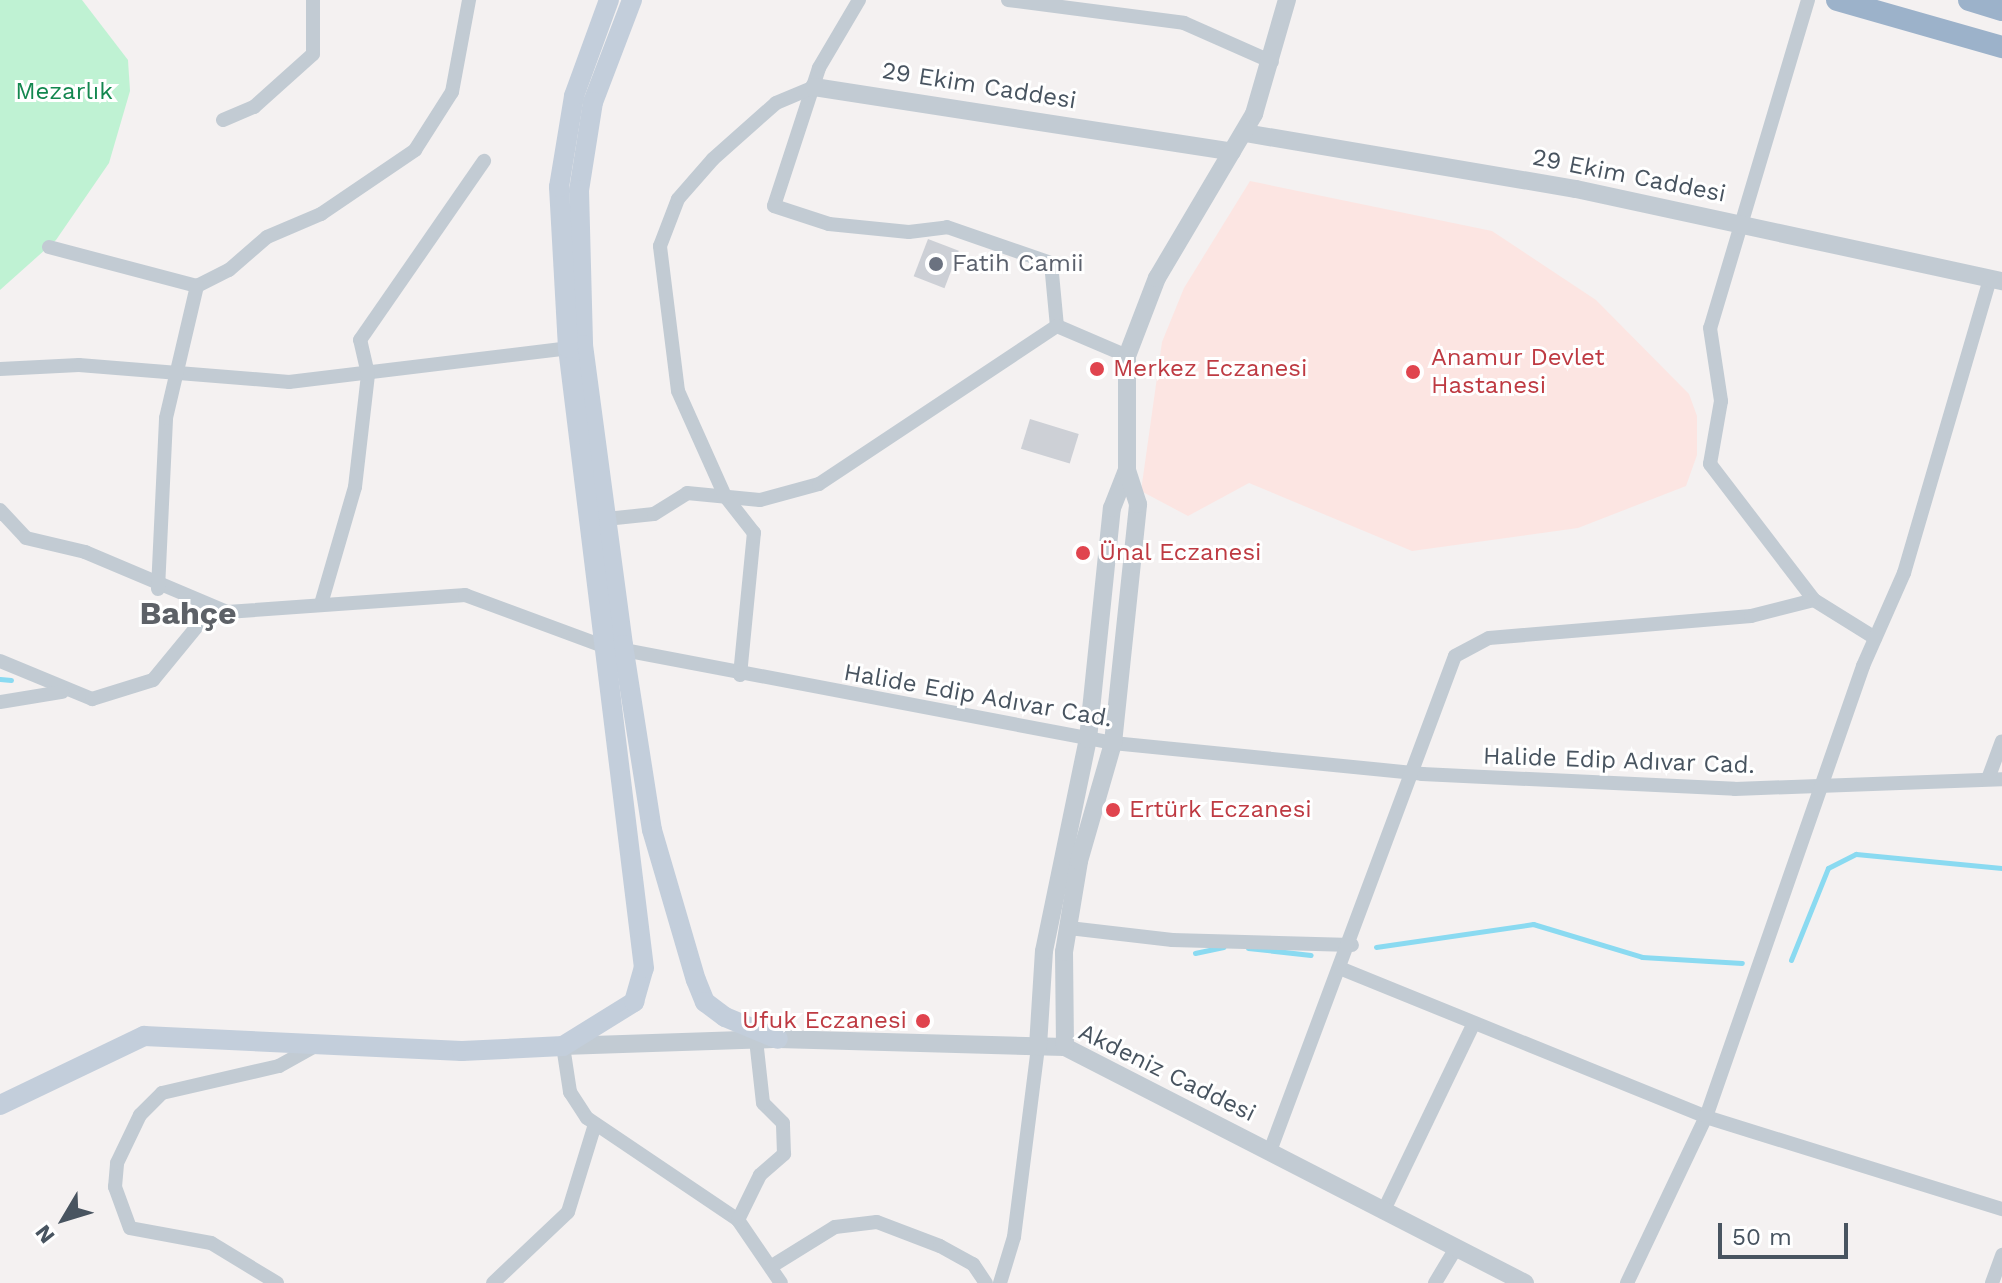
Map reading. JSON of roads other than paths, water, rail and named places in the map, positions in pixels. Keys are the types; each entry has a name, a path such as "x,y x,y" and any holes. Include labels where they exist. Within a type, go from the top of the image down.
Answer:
{"highway":[{"path":"1837,0 2002,47"},
{"path":"1969,0 2002,10"}],"main road":[{"path":"609,0 563,146 568,348 613,645 652,830 705,1002 725,1017 778,1039"},
{"path":"0,1105 144,1036 462,1051 563,1046 634,1002 644,968 613,645 606,519 583,345 579,190 593,102 632,0"}],"street":[{"path":"223,120 277,90 313,54 313,0"},
{"path":"158,589 175,376 197,286 267,237 382,177 415,150 452,92 469,0"},
{"path":"859,0 814,87 774,206 829,224 909,232 947,227 1051,263 1057,326"},
{"path":"1008,0 1184,23 1272,62"},
{"path":"1065,1047 1069,928 1113,743 1138,504 1127,470 1127,356 1157,278 1245,133 1272,62 1287,0"},
{"path":"1808,0 1738,221 1710,328 1721,401 1710,464 1814,600 1875,638"},
{"path":"740,675 754,533 725,496 678,391 663,233 678,199 748,124 814,87"},
{"name":"29 Ekim Caddesi","path":"814,87 1232,152"},
{"name":"29 Ekim Caddesi","path":"1245,133 1738,221 1996,279"},
{"path":"321,604 355,487 368,374 360,340 484,161"},
{"path":"49,247 197,286"},
{"path":"1627,1283 1706,1117 1875,638 1904,573 1996,279"},
{"path":"606,519 654,514 687,493 760,500 819,484 1057,326"},
{"path":"1057,326 1127,356"},
{"path":"0,369 79,365 175,376 289,382 568,348"},
{"path":"1000,1283 1014,1237 1038,1046 1044,951 1088,739 1112,508 1127,470"},
{"path":"0,510 26,538 85,552 158,589 227,612"},
{"name":"Halide Edip Adıvar Cad.","path":"0,661 62,692 92,699 153,680 199,624 227,612 465,595 613,645 740,675 1113,743 1411,773 1822,788 1995,779"},
{"path":"1270,1151 1352,945 1439,689 1470,644 1751,616 1814,600"},
{"path":"0,702 62,692"},
{"path":"1995,779 2002,741"},
{"path":"1069,928 1172,940 1352,945"},
{"path":"1342,969 1473,1025 1706,1117 2002,1209"},
{"path":"1383,1212 1473,1025"},
{"name":"Akdeniz Caddesi","path":"563,1046 778,1039 1065,1047 1525,1283"},
{"path":"738,1220 760,1175 784,1154 783,1123 763,1103 756,1040"},
{"path":"277,1283 211,1243 130,1228 115,1187 117,1163 140,1115 162,1093 279,1066 318,1044"},
{"path":"563,1046 570,1092 595,1124 738,1220 781,1283"},
{"path":"493,1283 568,1212 595,1124"},
{"path":"772,1266 835,1227 877,1222 940,1246 973,1264 986,1283"},
{"path":"1435,1283 1456,1248"},
{"path":"1992,1283 2002,1255"}],"waterway":[{"path":"0,679 11,680"},
{"path":"1791,960 1828,868 1856,854 2002,868"},
{"path":"1376,947 1533,924 1642,957 1742,963"},
{"path":"1195,953 1223,947"},
{"path":"1248,948 1311,955"}],"place":[{"name":"Fatih Camii","path":"936,264"},
{"name":"Merkez Eczanesi","path":"1097,369"},
{"name":"Anamur Devlet Hastanesi","path":"1413,372"},
{"name":"Ünal Eczanesi","path":"1083,553"},
{"name":"Ertürk Eczanesi","path":"1113,810"},
{"name":"Ufuk Eczanesi","path":"923,1021"}],"district":[{"name":"Bahçe","path":"188,613"}],"park label":[{"name":"Mezarlık","path":"64,92"}]}
